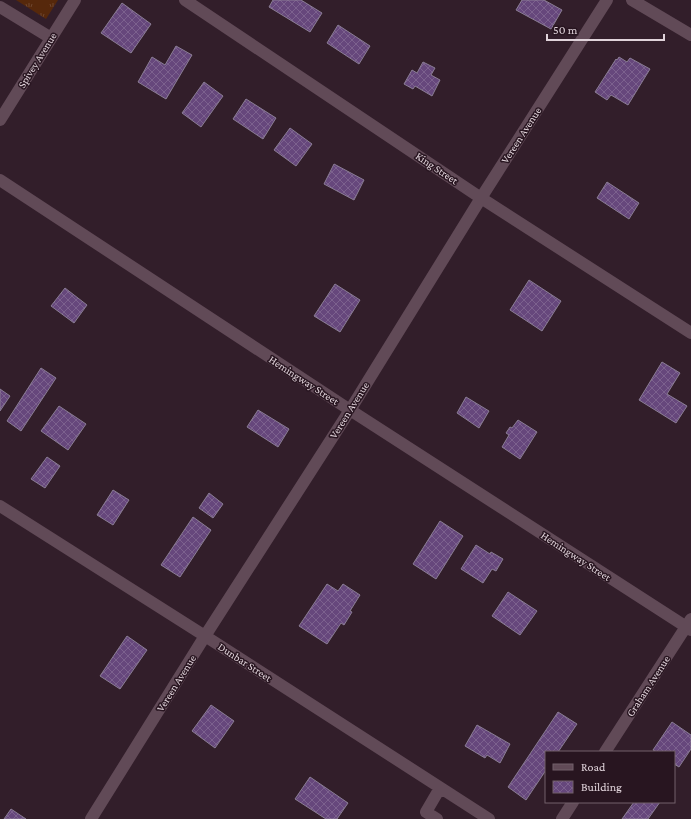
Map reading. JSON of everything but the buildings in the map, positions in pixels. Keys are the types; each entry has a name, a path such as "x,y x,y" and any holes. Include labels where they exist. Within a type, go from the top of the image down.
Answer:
{"street":[{"name":"Spivey Avenue","path":"0,120 74,0"},
{"name":"King Street","path":"186,0 481,198 691,333"},
{"name":"Vereen Avenue","path":"91,819 205,636 350,410 481,198 608,0"},
{"path":"632,0 691,35"},
{"path":"0,7 51,38"},
{"name":"Hemingway Street","path":"0,180 350,410 689,626"},
{"name":"Dunbar Street","path":"0,506 489,819"},
{"name":"Graham Avenue","path":"606,751 689,626"},
{"path":"437,819 426,812 440,788"},
{"path":"562,819 572,803"}],"green space":[{"path":"16,0 58,0 46,19"}]}
